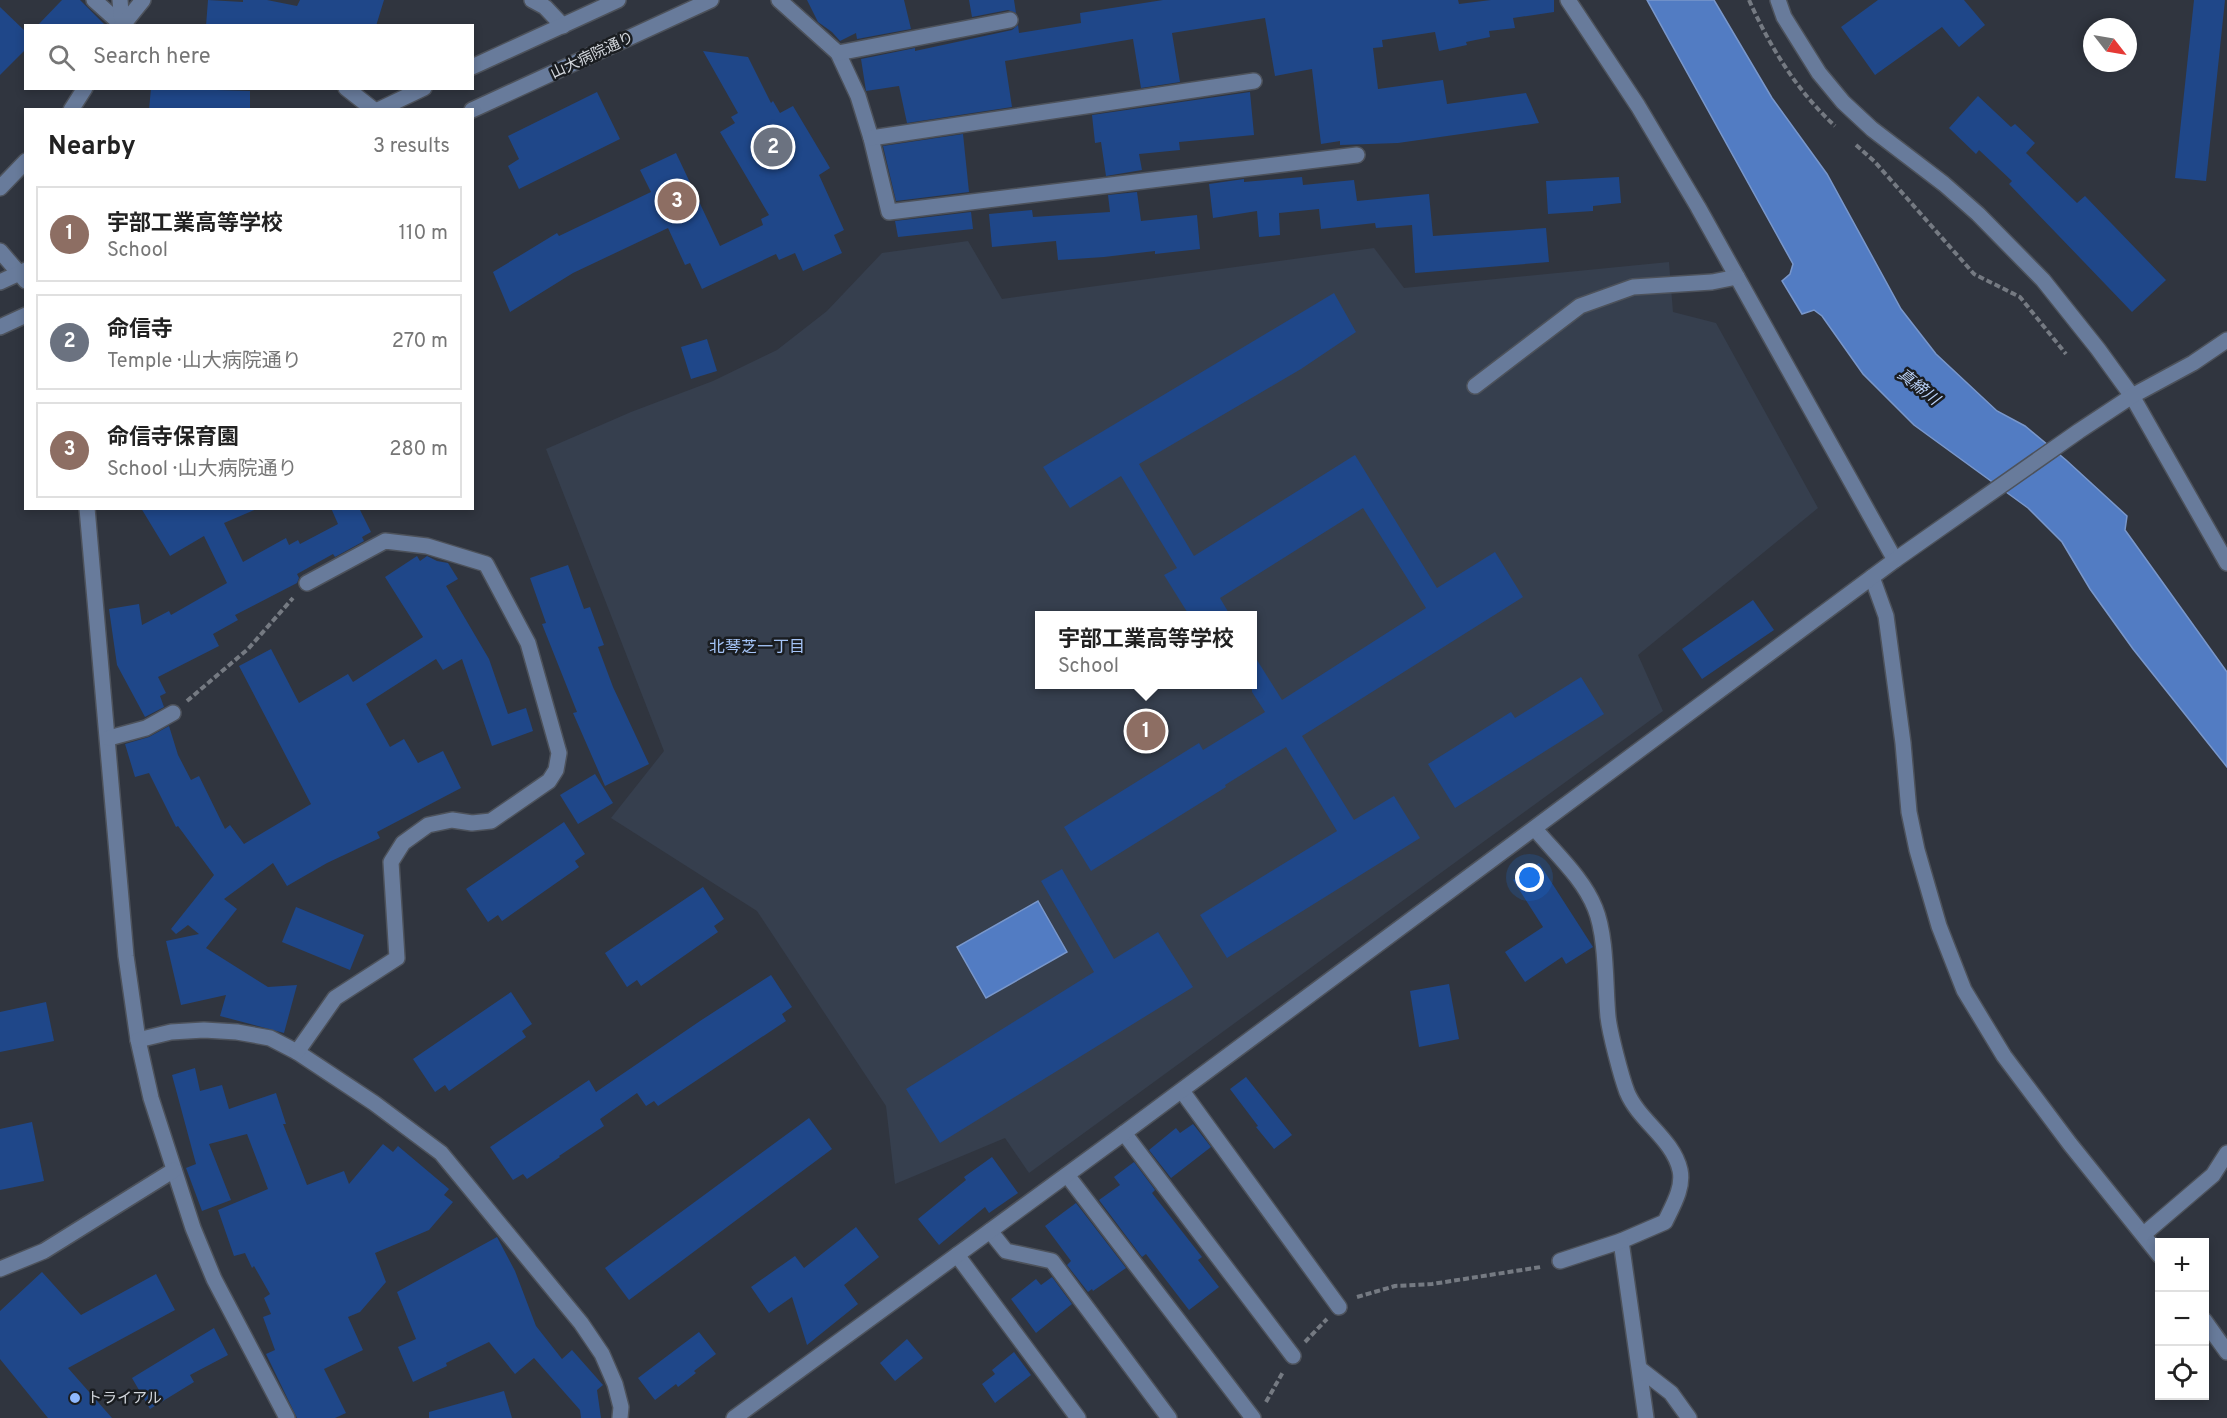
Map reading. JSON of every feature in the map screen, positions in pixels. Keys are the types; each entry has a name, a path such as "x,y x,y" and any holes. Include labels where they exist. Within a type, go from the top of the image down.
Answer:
{"street":[{"path":"94,0 120,24"},
{"path":"120,0 122,24"},
{"path":"124,24 143,0"},
{"path":"532,0 545,7 563,26"},
{"path":"474,66 563,26 603,4 618,0"},
{"name":"山大病院通り","path":"474,109 711,0"},
{"path":"779,0 838,53 858,96 889,212 1357,155"},
{"path":"1568,0 1638,106 1737,277 1895,560"},
{"path":"1778,0 1784,17 1819,73 1843,102 1872,129 1944,184 1978,214 2043,280 2132,396 2227,563"},
{"path":"838,53 1010,20"},
{"path":"871,138 1254,81"},
{"path":"72,108 84,90"},
{"path":"349,90 373,108"},
{"path":"380,108 420,90"},
{"path":"0,188 24,163"},
{"path":"0,251 24,274 0,282"},
{"path":"1475,386 1580,306 1633,287 1712,282 1737,277"},
{"path":"0,327 24,316"},
{"path":"734,1418 1124,1134 1895,560 2132,396 2193,363 2227,340"},
{"path":"87,510 109,738 126,956 138,1040 152,1098 193,1228 214,1278 287,1418"},
{"path":"297,1052 334,998 397,958 391,862 403,843 428,825 452,820 472,823 491,820 549,781 556,770 559,753 528,644 486,564 428,546 385,541 307,583"},
{"path":"1872,577 1886,616 1903,743 1909,812 1917,850 1939,926 1964,990 2004,1056 2070,1144 2155,1249"},
{"path":"109,738 146,728 173,713"},
{"path":"1535,829 1587,890 1597,911 1603,952 1608,1020 1627,1091 1636,1109 1674,1154 1681,1173 1679,1192 1665,1222 1621,1242 1560,1261"},
{"path":"138,1040 171,1032 204,1030 237,1032 270,1038 297,1052 374,1103 441,1153 581,1323 602,1354 615,1384 621,1407 620,1418"},
{"path":"1182,1091 1339,1307"},
{"path":"1124,1134 1293,1356"},
{"path":"2144,1234 2213,1175 2227,1153"},
{"path":"0,1269 44,1251 174,1170"},
{"path":"1068,1175 1257,1414"},
{"path":"990,1231 1006,1251 1052,1261 1169,1418"},
{"path":"1621,1242 1646,1418"},
{"path":"957,1255 1078,1418"},
{"path":"2209,1326 2227,1352"},
{"path":"1640,1369 1671,1393 1689,1418"}],"path":[{"path":"1749,0 1763,31 1789,75 1826,118 1842,132"},
{"path":"1850,139 1874,161 1974,274 2020,297 2066,354"},
{"path":"173,713 248,649 307,583"},
{"path":"1257,1414 1293,1356 1339,1307 1351,1300 1395,1286 1462,1280 1536,1268 1560,1261"}],"shaded area":[{"path":"968,241 1002,299 1374,248 1404,288 1669,262 1673,312 1716,323 1818,508 1638,655 1663,711 1029,1173 1005,1138 895,1184 886,1106 757,911 611,818 664,751 546,449 631,412 713,381 777,350 827,311 882,253"}],"water":[{"name":"真締川","path":"1647,0 1714,0 1772,98 1827,174 1901,309 1936,354 1997,411 2025,426 2127,516 2125,530 2227,672 2227,767 2133,649 2090,589 2062,542 2028,508 1914,425 1863,374 1822,316 1814,310 1802,314 1782,281 1790,274 1793,264"},
{"path":"1038,901 1067,952 986,998 957,947"}],"building":[{"path":"62,0 80,0 104,24 39,24"},
{"path":"208,0 243,2 243,0 267,0 297,6 300,0 384,0 377,24 206,24"},
{"path":"807,0 904,0 911,29 857,39 856,33 840,41 818,22"},
{"path":"969,0 1014,0 1016,13 1008,10 972,17"},
{"path":"1163,0 1458,0 1459,4 1491,0 1554,0 1554,12 1513,18 1515,28 1489,31 1490,37 1466,42 1467,45 1439,51 1435,32 1382,40 1383,47 1373,48 1378,89 1443,80 1447,104 1526,93 1539,123 1398,143 1340,145 1340,141 1321,144 1312,69 1275,76 1265,18 1172,33 1180,82 1141,88 1133,39 1005,61 1012,107 907,123 899,86 866,91 861,59 915,48 915,51 1012,30 1018,25 1019,33 1081,23 1080,13"},
{"path":"1878,0 1964,0 1985,25 1959,47 1942,27 1875,75 1841,27"},
{"path":"2194,0 2225,0 2206,181 2175,178"},
{"path":"0,7 24,30 24,51 0,75"},
{"path":"703,51 748,57 771,103 773,101 780,113 793,106 830,168 819,175 844,230 834,235 842,253 803,271 795,253 779,260 776,254 702,289 690,263 685,265 668,228 573,273 510,312 493,272 557,233 559,236 651,192 640,170 676,153 720,246 763,225 761,219 769,215 720,132 735,123 731,117 738,113"},
{"path":"151,90 250,91 250,108 149,108"},
{"path":"597,92 620,139 519,189 508,166 519,159 508,136"},
{"path":"1250,92 1254,135 1179,142 1180,150 1139,154 1142,170 1106,176 1101,142 1095,143 1092,115"},
{"path":"1978,96 2011,127 2015,124 2035,143 2026,153 2077,203 2085,196 2166,280 2132,312 2009,184 2012,181 1979,150 1976,154 1949,128"},
{"path":"963,134 969,192 896,201 883,146"},
{"path":"1302,177 1303,185 1354,180 1357,201 1429,194 1433,236 1546,228 1549,262 1415,273 1412,225 1376,228 1375,223 1321,229 1319,209 1279,213 1280,235 1259,237 1257,211 1213,218 1209,184 1244,179 1244,182"},
{"path":"1619,177 1621,203 1593,206 1593,211 1548,214 1546,181"},
{"path":"1137,192 1141,221 1197,215 1200,249 1058,260 1056,241 992,247 989,214 1032,210 1033,217 1110,212 1108,195"},
{"path":"971,212 973,229 898,237 895,221"},
{"path":"1334,293 1356,332 1301,369 1139,464 1194,556 1355,455 1437,588 1495,552 1523,597 1302,736 1354,820 1394,796 1420,838 1227,958 1200,915 1337,831 1286,747 1091,871 1064,827 1199,743 1203,750 1265,712 1252,692 1252,689 1257,689 1257,660 1282,700 1426,608 1363,508 1220,598 1228,611 1186,611 1164,575 1177,568 1121,476 1070,508 1043,467"},
{"path":"707,339 717,371 691,379 681,347"},
{"path":"142,510 254,510 224,523 243,562 286,538 289,545 298,540 300,544 338,524 332,510 360,510 371,532 362,537 364,541 335,557 333,554 297,574 299,578 297,583 235,615 238,620 213,634 219,646 158,677 166,693 160,696 164,707 145,717 117,665 109,609 139,604 142,625 169,611 171,615 227,583 204,536 170,556"},
{"path":"417,556 420,561 427,556 448,563 458,579 446,586 489,659 508,714 526,708 533,731 492,746 462,659 443,670 436,659 366,704 390,747 404,739 418,763 443,751 461,788 377,832 380,838 327,863 287,886 273,863 224,899 237,909 206,948 268,987 297,985 284,1033 220,1016 226,995 181,1005 166,941 199,934 188,925 176,934 171,929 214,875 178,826 176,827 149,773 135,777 125,744 149,737 169,726 178,755 191,780 199,776 225,829 230,825 244,844 311,804 239,666 271,649 299,703 348,674 353,682 423,637 385,577"},
{"path":"568,565 584,609 590,607 604,645 598,647 613,687 649,764 605,786 573,713 577,712 542,624 546,623 530,578"},
{"path":"1753,600 1774,630 1702,679 1682,649"},
{"path":"1581,677 1604,714 1455,808 1428,764 1511,712 1515,718"},
{"path":"595,774 613,803 578,824 560,795"},
{"path":"564,822 585,854 575,861 579,867 502,921 498,915 488,922 466,889"},
{"path":"1539,863 1593,947 1566,964 1562,957 1525,982 1505,952 1543,927 1513,880"},
{"path":"1062,869 1114,959 1158,932 1193,987 940,1143 906,1089 1094,972 1041,881"},
{"path":"703,887 724,919 714,926 718,932 641,986 637,980 627,987 605,953"},
{"path":"296,907 364,935 350,970 282,942"},
{"path":"771,975 792,1007 782,1014 786,1021 658,1106 654,1101 646,1106 637,1093 600,1119 604,1126 560,1157 527,1179 523,1174 513,1180 490,1147 589,1080 596,1092"},
{"path":"1449,984 1459,1039 1419,1047 1410,991"},
{"path":"511,992 532,1024 522,1031 526,1037 449,1091 445,1085 435,1092 413,1059"},
{"path":"46,1002 54,1041 0,1052 0,1012"},
{"path":"195,1068 200,1091 222,1085 229,1109 276,1093 286,1124 283,1124 307,1185 344,1171 349,1184 383,1144 393,1152 398,1146 449,1189 444,1195 453,1202 429,1230 375,1253 386,1282 360,1312 348,1317 363,1350 324,1369 346,1413 335,1418 297,1418 266,1354 275,1350 263,1317 271,1314 264,1298 270,1294 254,1266 252,1268 245,1253 234,1256 218,1210 268,1189 247,1134 209,1144 231,1200 202,1211 186,1168 196,1164 172,1075"},
{"path":"1246,1077 1292,1135 1274,1149 1230,1089"},
{"path":"809,1118 832,1149 629,1300 605,1268"},
{"path":"32,1122 44,1181 0,1190 0,1129"},
{"path":"1193,1124 1211,1147 1171,1178 1149,1150 1176,1128 1180,1133"},
{"path":"992,1157 1018,1193 989,1213 985,1207 939,1245 918,1219 966,1180 964,1177"},
{"path":"1134,1162 1155,1190 1152,1193 1202,1257 1198,1260 1219,1287 1189,1310 1146,1254 1142,1257 1099,1200 1120,1185 1114,1177"},
{"path":"1076,1203 1126,1268 1093,1291 1092,1289 1088,1292 1067,1265 1071,1261 1045,1226"},
{"path":"856,1227 879,1257 844,1285 858,1304 807,1345 792,1297 769,1313 751,1287 795,1256 804,1268"},
{"path":"497,1237 515,1271 536,1326 562,1359 572,1350 603,1385 597,1390 601,1418 581,1418 580,1410 534,1358 515,1374 489,1342 413,1382 398,1347 416,1339 397,1292"},
{"path":"42,1272 81,1315 156,1274 175,1310 68,1368 112,1418 48,1418 0,1359 0,1311"},
{"path":"1052,1277 1072,1304 1036,1333 1011,1299 1036,1279 1041,1285"},
{"path":"214,1328 228,1355 190,1375 194,1382 150,1409 132,1378"},
{"path":"699,1332 716,1354 678,1387 676,1384 655,1400 638,1378"},
{"path":"907,1339 923,1358 895,1381 880,1363"},
{"path":"1014,1352 1031,1375 995,1403 982,1384 995,1374 992,1370"},
{"path":"504,1391 512,1418 429,1418 429,1412"}],"place":[{"name":"命信寺","path":"773,147"},
{"name":"命信寺保育園","path":"677,201"},
{"name":"宇部工業高等学校","path":"1146,731"},
{"name":"トライアル","path":"75,1398"}],"district":[{"name":"北琴芝一丁目","path":"757,646"}]}
